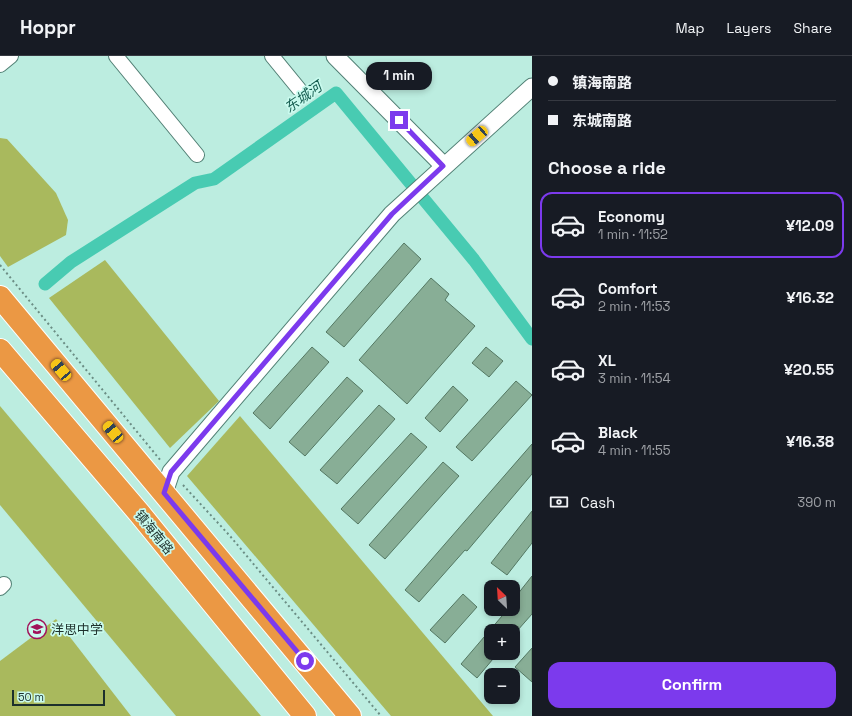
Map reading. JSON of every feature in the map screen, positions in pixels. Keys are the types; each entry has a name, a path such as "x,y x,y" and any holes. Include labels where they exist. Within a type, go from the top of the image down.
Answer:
{"highway":[{"path":"0,297 350,716"},
{"name":"镇海南路","path":"0,350 140,514 305,716"}],"street":[{"path":"0,65 11,56"},
{"path":"116,56 197,155"},
{"path":"272,56 299,89"},
{"path":"336,56 443,166"},
{"path":"164,493 171,472 392,214 443,166 532,87"}],"path":[{"path":"0,265 171,472 230,536 381,716"}],"green space":[{"path":"0,138 7,139 56,193 68,220 66,235 8,267 0,256"},
{"path":"105,260 219,401 170,448 49,298"},
{"path":"0,406 261,716 176,716 0,505"},
{"path":"240,416 493,716 391,716 187,476"},
{"name":"洋思中学","path":"56,619 131,716 0,716 0,661"}],"building":[{"path":"404,243 421,259 344,347 326,332"},
{"path":"431,278 449,294 445,300 475,326 407,404 359,360"},
{"path":"312,347 329,362 270,429 253,413"},
{"path":"486,347 503,361 489,377 472,363"},
{"path":"347,377 363,391 305,456 289,442"},
{"path":"516,381 532,395 472,461 456,447"},
{"path":"453,386 468,400 440,432 425,418"},
{"path":"379,405 395,419 337,484 320,470"},
{"path":"411,433 427,447 358,524 341,509"},
{"path":"532,444 532,474 467,551 465,550 419,602 405,590"},
{"path":"443,462 459,476 385,559 369,545"},
{"path":"532,511 532,543 507,575 491,563"},
{"path":"532,576 532,614 520,628 520,624 495,624 502,616 520,616 520,591"},
{"path":"463,594 477,607 445,643 430,630"},
{"path":"484,637 484,660 492,660 477,678 461,664"},
{"path":"532,648 532,682 520,671 520,668 515,667"}],"waterway":[{"name":"东城河","path":"45,284 71,262 195,183 214,179 336,93 474,260 532,339"}],"place":[{"name":"洋思中学","path":"37,629"}],"route":[{"path":"305,661 164,493 171,472 392,214 443,166 399,120"}]}
